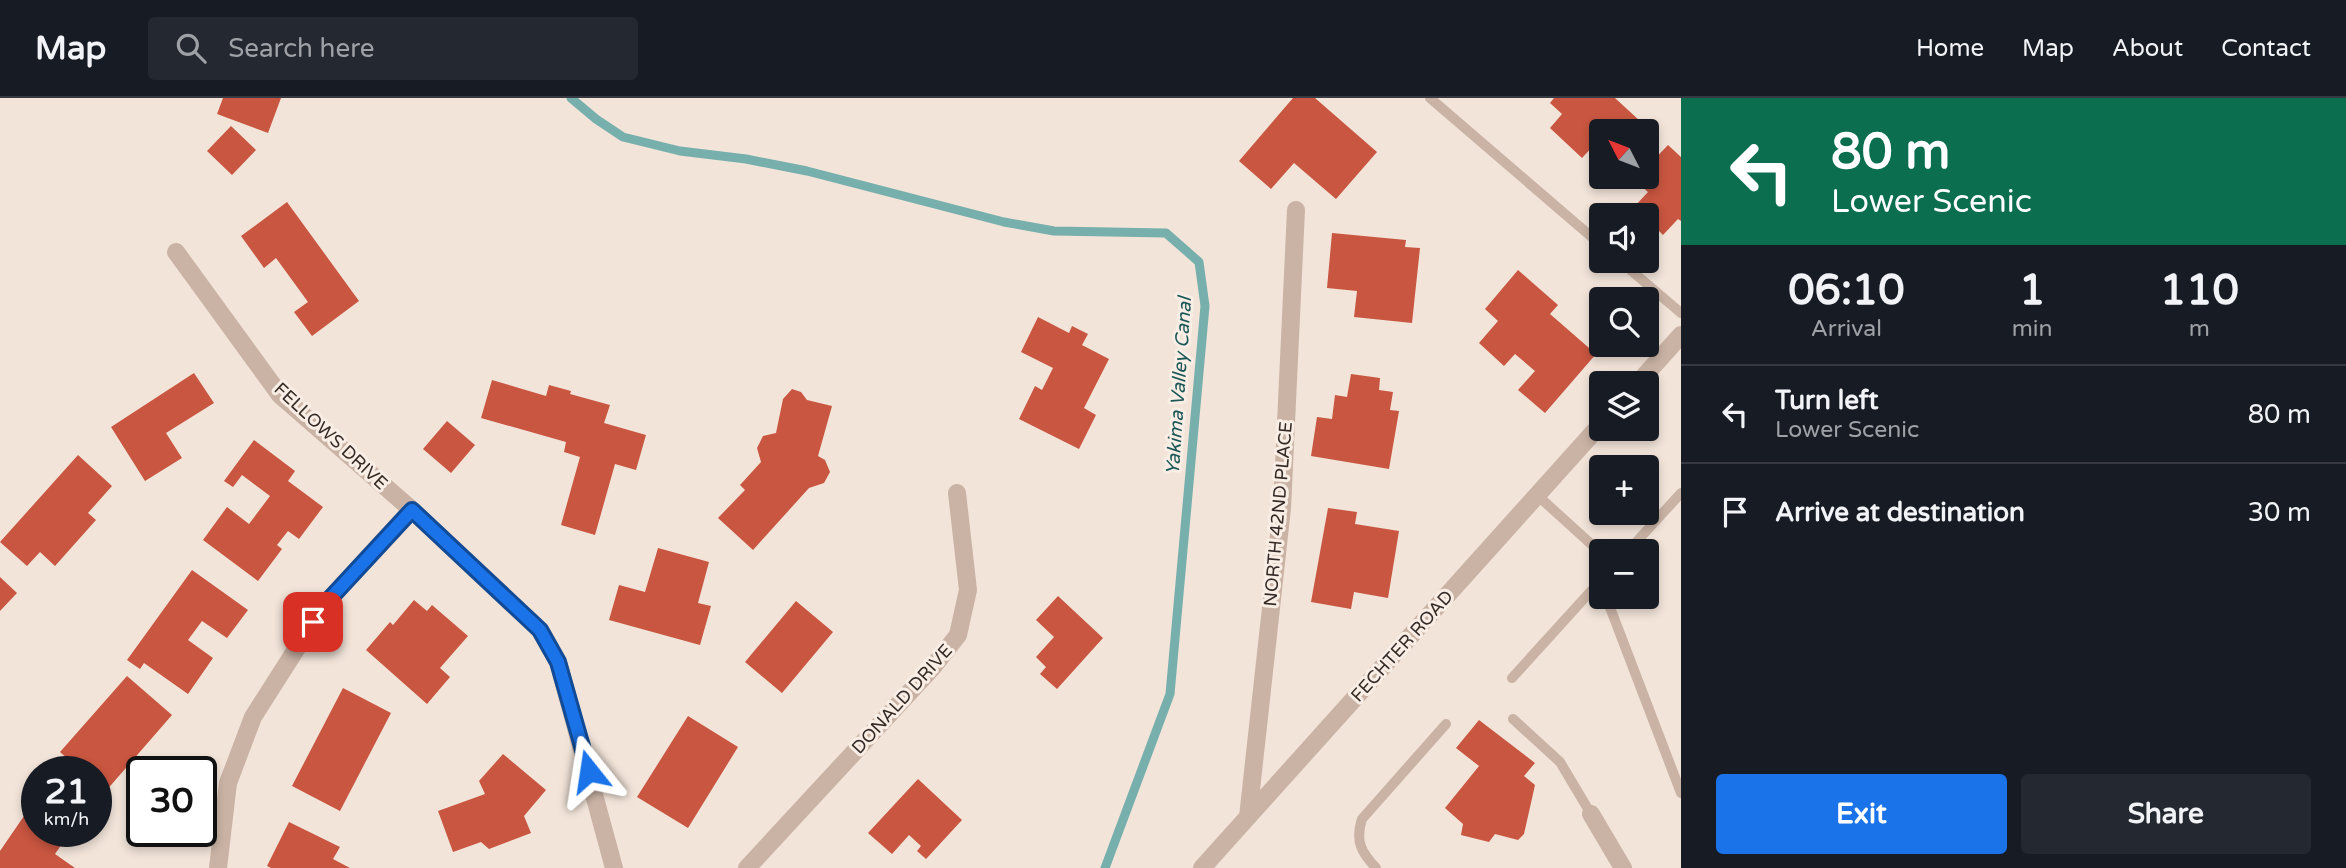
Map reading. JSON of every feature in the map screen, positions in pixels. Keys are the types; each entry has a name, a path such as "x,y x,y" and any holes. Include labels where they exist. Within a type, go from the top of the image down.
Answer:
{"street":[{"name":"NORTH 42ND PLACE","path":"1248,817 1282,508 1296,211"},
{"name":"FELLOWS DRIVE","path":"176,252 280,395 412,510 540,630 562,674 614,868"},
{"path":"1649,371 1681,335"},
{"name":"FECHTER ROAD","path":"1202,868 1589,437"},
{"name":"DONALD DRIVE","path":"747,868 933,667 958,635 968,590 957,493"},
{"path":"218,868 228,783 253,718 325,604 412,510"},
{"path":"1591,814 1623,868"}],"lane":[{"path":"1430,98 1589,235"},
{"path":"1634,273 1681,313"},
{"path":"1639,539 1681,493"},
{"path":"1537,495 1589,542"},
{"path":"1512,678 1589,593"},
{"path":"1611,609 1681,793"},
{"path":"1513,719 1560,762 1591,814"},
{"path":"1376,868 1359,845 1358,832 1362,819 1446,724"}],"building":[{"path":"223,98 281,98 268,133 217,114"},
{"path":"1293,98 1315,98 1377,152 1336,199 1294,163 1271,189 1239,161"},
{"path":"1554,98 1615,98 1638,119 1589,119 1589,150 1582,158 1550,128 1562,114 1550,103"},
{"path":"231,126 256,150 232,175 207,151"},
{"path":"1668,145 1681,157 1681,221 1678,219 1663,235 1659,231 1659,203 1638,203 1648,192 1645,189 1659,189 1659,154"},
{"path":"287,202 359,301 312,336 294,312 308,302 276,258 264,268 241,236"},
{"path":"1332,233 1406,240 1405,247 1420,248 1412,323 1354,317 1357,291 1327,288"},
{"path":"1518,270 1558,305 1550,314 1589,348 1589,357 1593,357 1545,413 1518,390 1535,371 1515,354 1504,366 1479,343 1498,321 1485,309"},
{"path":"1038,317 1069,333 1072,326 1088,334 1082,345 1109,359 1084,408 1096,415 1079,449 1019,419 1035,386 1042,390 1053,368 1021,352"},
{"path":"194,373 214,403 166,433 182,458 145,481 111,427"},
{"path":"1351,374 1380,378 1379,390 1393,392 1390,410 1399,411 1389,469 1311,456 1317,417 1332,419 1335,395 1347,397"},
{"path":"492,380 546,396 549,385 571,391 570,394 610,405 604,423 646,435 636,470 615,464 595,535 561,525 580,457 564,452 566,442 481,418"},
{"path":"792,389 801,392 807,400 832,406 818,456 825,460 830,472 824,483 809,488 753,550 718,518 745,490 740,485 761,462 757,448 763,436 776,433 783,399"},
{"path":"447,421 475,445 451,473 423,449"},
{"path":"254,440 295,471 288,481 323,507 299,539 288,531 277,545 282,549 258,581 203,540 227,507 249,524 270,496 242,475 233,487 224,481"},
{"path":"78,455 112,486 88,513 96,520 55,566 40,552 27,566 0,542"},
{"path":"1328,508 1357,512 1355,524 1399,531 1388,598 1354,592 1351,609 1311,602"},
{"path":"658,548 709,562 698,603 711,606 700,645 609,620 619,585 645,592"},
{"path":"192,570 248,610 227,638 202,621 188,640 213,658 188,694 144,663 140,669 127,660"},
{"path":"0,577 17,593 0,611"},
{"path":"1058,596 1103,638 1057,689 1040,674 1046,667 1036,657 1054,637 1036,620"},
{"path":"414,600 427,611 432,605 468,636 440,668 450,677 427,704 366,650 390,622 393,625"},
{"path":"796,601 833,632 782,693 745,662"},
{"path":"127,676 172,715 136,756 126,756 126,768 112,784 112,756 64,756 60,752"},
{"path":"343,688 391,713 340,811 292,786"},
{"path":"688,716 738,747 688,828 637,797"},
{"path":"1479,720 1535,763 1524,776 1535,785 1524,834 1518,840 1495,834 1489,842 1461,835 1463,824 1445,808 1479,766 1456,748"},
{"path":"503,754 546,790 524,816 531,833 489,849 481,842 453,852 438,811 485,794 479,781"},
{"path":"918,779 962,820 926,859 917,851 921,846 909,835 892,854 868,833"},
{"path":"21,820 21,847 60,847 55,854 75,868 0,868 0,851"},
{"path":"289,822 340,847 333,859 350,868 267,866"}],"waterway":[{"name":"Yakima Valley Canal","path":"571,98 623,137 680,151 746,159 807,171 1004,222 1054,231 1166,233 1199,262 1205,306 1170,694 1105,868"}],"route":[{"path":"313,622 325,604 412,510 540,630 558,662 589,771"}]}
